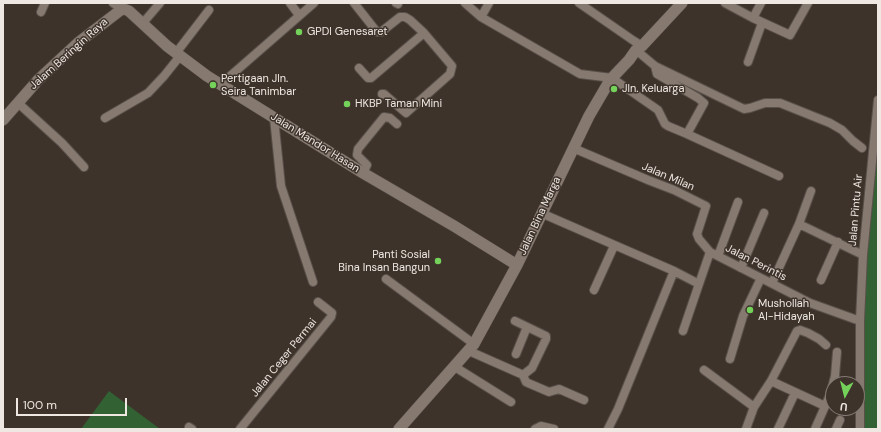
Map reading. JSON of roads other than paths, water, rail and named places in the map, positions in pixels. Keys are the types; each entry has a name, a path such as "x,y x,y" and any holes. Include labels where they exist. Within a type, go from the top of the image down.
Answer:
{"street":[{"path":"40,12 45,3"},
{"path":"142,24 160,3"},
{"path":"290,3 299,15"},
{"path":"221,84 314,3"},
{"path":"354,3 377,32 381,32 400,18 405,17 424,33 451,65 451,73 406,113 384,94 382,94"},
{"path":"465,3 481,17 580,74 612,78 658,110 665,124 668,126 779,176"},
{"path":"481,17 489,3"},
{"path":"579,3 634,41 655,66 744,108 750,108 765,103 780,103 797,109 842,130 862,148"},
{"name":"Jalan Bina Marga","path":"399,429 472,347 517,265 572,148 612,78 682,3"},
{"path":"725,3 762,23 790,35 808,3"},
{"path":"753,18 761,3"},
{"name":"Jalan Mandor Hasan","path":"117,6 129,11 142,24 207,76 363,173 517,265"},
{"name":"Jalam Beringin Raya","path":"3,120 38,80 117,6"},
{"path":"105,118 148,93 164,76 209,10"},
{"path":"748,62 762,23"},
{"path":"359,68 368,78 371,79 424,33"},
{"path":"655,66 657,74 704,103 687,134"},
{"name":"Jalan Pintu Air","path":"860,322 863,254 878,100"},
{"path":"18,103 62,143 84,167"},
{"path":"363,173 367,165 357,155 358,149 384,117 390,118 397,124"},
{"path":"274,118 281,186 313,282"},
{"name":"Jalan Milan","path":"572,148 674,190 706,206 697,234 699,239 714,254"},
{"path":"772,283 799,224 811,191"},
{"path":"714,254 738,202"},
{"path":"541,213 674,271 699,284"},
{"path":"741,268 764,213"},
{"path":"799,224 863,254"},
{"path":"821,280 838,242"},
{"path":"594,290 614,246"},
{"name":"Jalan Perintis","path":"683,331 699,284 714,254 810,303 860,322"},
{"path":"608,429 618,409 674,271"},
{"path":"730,359 743,316 761,278"},
{"path":"386,279 472,347 523,375 526,382 549,392 559,390 584,400"},
{"name":"Jalan Ceger Permai","path":"240,429 331,317 332,313 318,302"},
{"path":"515,321 546,336 546,339 532,368 523,375"},
{"path":"860,322 860,429"},
{"path":"516,354 528,327"},
{"path":"746,429 754,407 771,381 797,331 800,330 819,339 826,345"},
{"path":"834,376 837,352"},
{"path":"455,367 511,402"},
{"path":"704,370 754,407"},
{"path":"771,381 825,406 815,429"},
{"path":"778,429 795,393"},
{"path":"836,429 840,420"},
{"path":"535,429 541,426 554,429"}],"place":[{"name":"GPDI Genesaret","path":"299,32"},
{"name":"Pertigaan Jln. Seira Tanimbar","path":"213,85"},
{"name":"Jln. Keluarga","path":"614,89"},
{"name":"HKBP Taman Mini","path":"347,104"},
{"name":"Panti Sosial Bina Insan Bangun","path":"438,261"},
{"name":"Mushollah Al-Hidayah","path":"750,310"}]}
